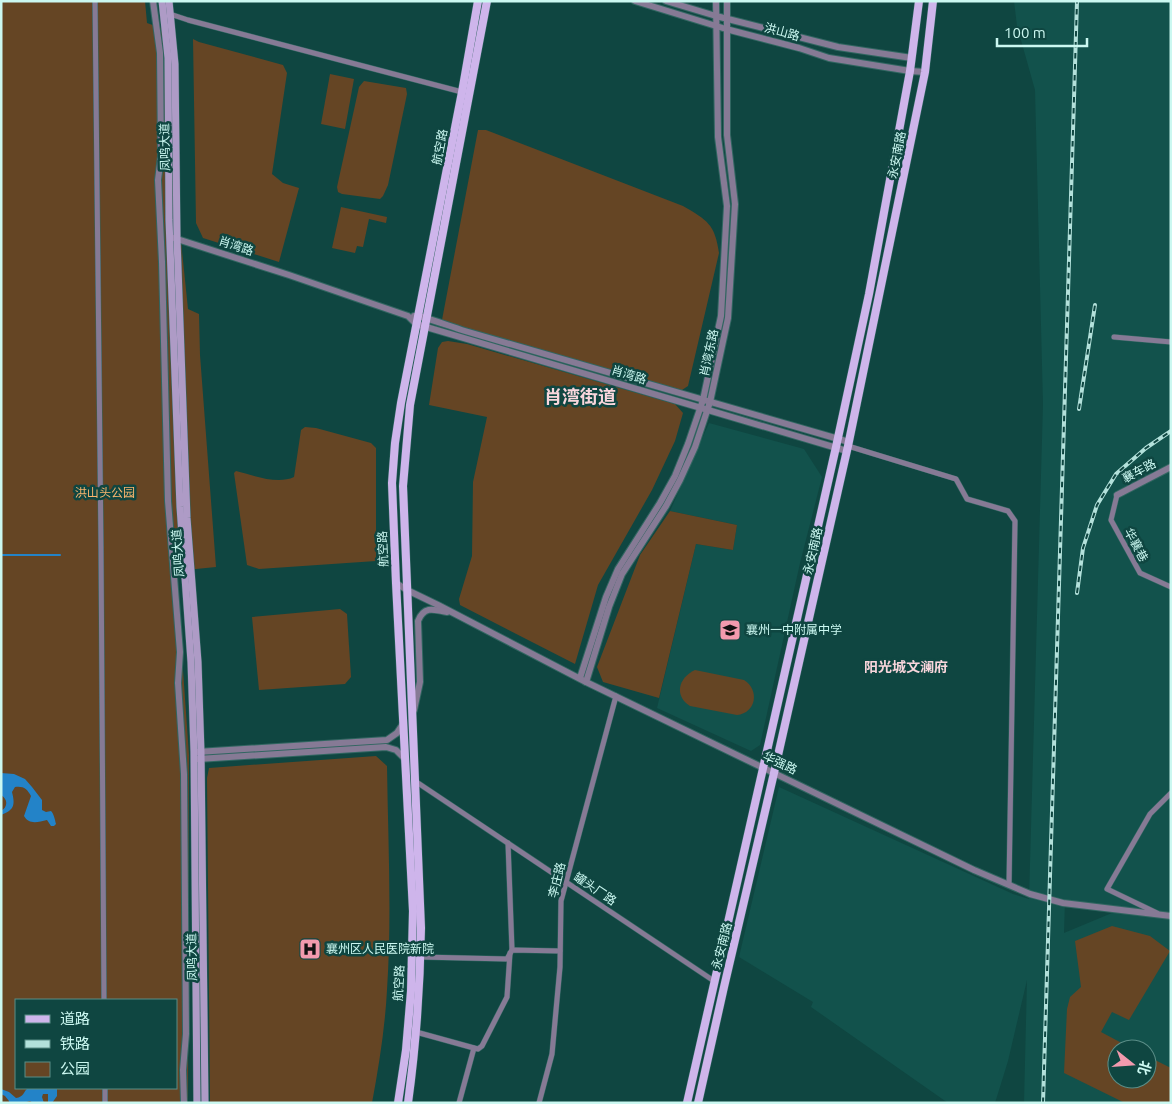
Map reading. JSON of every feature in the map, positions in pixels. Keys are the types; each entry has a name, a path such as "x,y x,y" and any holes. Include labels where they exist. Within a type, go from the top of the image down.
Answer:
{"main road":[{"name":"凤鸣大道","path":"162,1 168,58 185,533 191,662 198,755 205,1103"},
{"name":"凤鸣大道","path":"168,1 175,64 174,238"},
{"name":"航空路","path":"398,1103 406,1050 411,991 413,927 392,483 401,403 478,1"},
{"name":"航空路","path":"408,1103 416,1032 421,928 403,486 410,405 487,1"},
{"name":"永安南路","path":"687,1103 764,768 869,294 910,71 920,1"},
{"name":"永安南路","path":"698,1103 848,446 925,72 934,1"},
{"name":"凤鸣大道","path":"197,1103 198,755"}],"street":[{"path":"95,1 104,999"},
{"path":"153,1 160,53 161,156 158,180 168,501 180,652 178,683 184,774 186,1024 183,1070 184,1103"},
{"name":"洪山路","path":"635,1 829,58 925,72"},
{"name":"洪山路","path":"666,1 716,16 838,47 912,58"},
{"name":"肖湾东路","path":"707,401 721,316 727,206 718,137 716,1"},
{"name":"肖湾东路","path":"583,680 606,596 618,569 675,476 704,409 728,318 735,204 727,136 727,1"},
{"path":"170,14 462,92"},
{"name":"肖湾路","path":"174,238 289,275 417,320 499,341 707,401 837,443"},
{"name":"肖湾路","path":"426,322 704,409 848,446"},
{"path":"1114,337 1171,342"},
{"path":"848,446 956,479 967,499 1008,511 1015,521 1009,885"},
{"name":"襄车路","path":"1117,496 1171,467"},
{"name":"华襄巷","path":"1117,496 1111,520 1140,572 1171,587"},
{"name":"华强路","path":"396,583 583,680 974,870 1030,894 1063,902 1171,916"},
{"path":"413,719 420,682 418,621 420,614 432,609 453,613"},
{"name":"李庄路","path":"538,1103 552,1054 560,967 561,901 616,696"},
{"path":"198,755 387,740 397,734 403,724"},
{"path":"198,755 386,747 396,750 405,759"},
{"name":"罐头厂路","path":"415,781 714,981"},
{"path":"1161,915 1107,889 1150,814 1171,793"},
{"path":"416,1032 478,1049 482,1046 506,997 511,952 508,843"},
{"path":"511,952 560,951"},
{"path":"421,956 507,959 511,952"},
{"path":"458,1103 474,1048"},
{"path":"105,1089 105,1103"}],"shaded area":[{"path":"1014,1 1171,1 1171,1103 1024,1103 1027,980 1008,1061 995,1103 948,1103 811,1007 813,1002 739,957 779,787 1013,894 1029,899 1043,404 1035,90 1017,26","holes":["1065,900 1153,914 1112,913 1064,933"]},
{"path":"709,423 804,449 822,477 800,563 760,745 751,751 657,708 696,544 733,550 737,525 670,511"}],"green space":[{"name":"洪山头公园","path":"1,1 145,1 147,23 164,29 188,309 199,314 200,355 216,567 176,571 189,755 188,1103 1,1103"},
{"path":"193,39 283,65 287,73 272,174 283,183 299,188 279,262 203,238 196,223"},
{"path":"330,74 354,79 345,129 321,124"},
{"path":"364,81 406,88 407,94 388,185 380,199 342,194 338,192 337,187 359,87"},
{"path":"478,130 486,130 683,206 709,224 715,235 719,253 688,386 676,392 442,320"},
{"path":"341,207 387,217 386,223 369,219 363,247 357,246 355,253 332,248"},
{"path":"442,342 467,344 675,404 683,413 675,441 652,490 598,585 575,664 460,605 459,599 472,556 473,482 487,417 429,405 438,348"},
{"path":"305,427 316,428 371,443 376,448 376,561 259,569 247,565 234,473 236,471 273,480 294,477 301,430"},
{"path":"670,511 737,525 733,550 696,544 659,698 603,682 597,667 640,555"},
{"path":"340,609 347,614 351,677 345,684 259,690 252,617"},
{"path":"695,670 744,680 749,684 754,695 752,706 737,715 690,706 682,697 680,687 689,673"},
{"name":"襄州区人民医院新院","path":"376,756 387,766 389,934 385,1018 372,1103 210,1103 207,778 209,768"},
{"path":"1112,926 1150,936 1170,951 1129,1020 1112,1012 1101,1032 1114,1039 1107,1039 1107,1089 1157,1089 1157,1061 1171,1068 1171,1103 1125,1103 1064,1073 1067,1009 1070,997 1081,987 1075,941"}],"water":[{"path":"1,773 14,774 25,779 42,800 42,810 46,812 51,811 56,824 51,826 47,820 34,822 26,819 24,816 31,796 27,790 21,787 15,787 12,792 13,806 9,811 1,815 1,811 6,803 1,795"},
{"path":"1,1089 9,1092 16,1098 27,1089 57,1089 57,1096 52,1103 48,1103 48,1094 43,1094 44,1103 33,1103 30,1101 9,1103 5,1096 1,1094"}],"waterway":[{"path":"1,555 60,555"}],"railway":[{"path":"1043,1103 1077,1"},
{"path":"1079,409 1095,305"},
{"path":"1077,593 1083,548 1097,505 1116,474 1146,448 1171,431"}],"place":[{"name":"襄州一中附属中学","path":"730,630"},
{"name":"襄州区人民医院新院","path":"310,949"}],"district":[{"name":"肖湾街道","path":"580,397"},
{"name":"阳光城文澜府","path":"906,667"}]}
